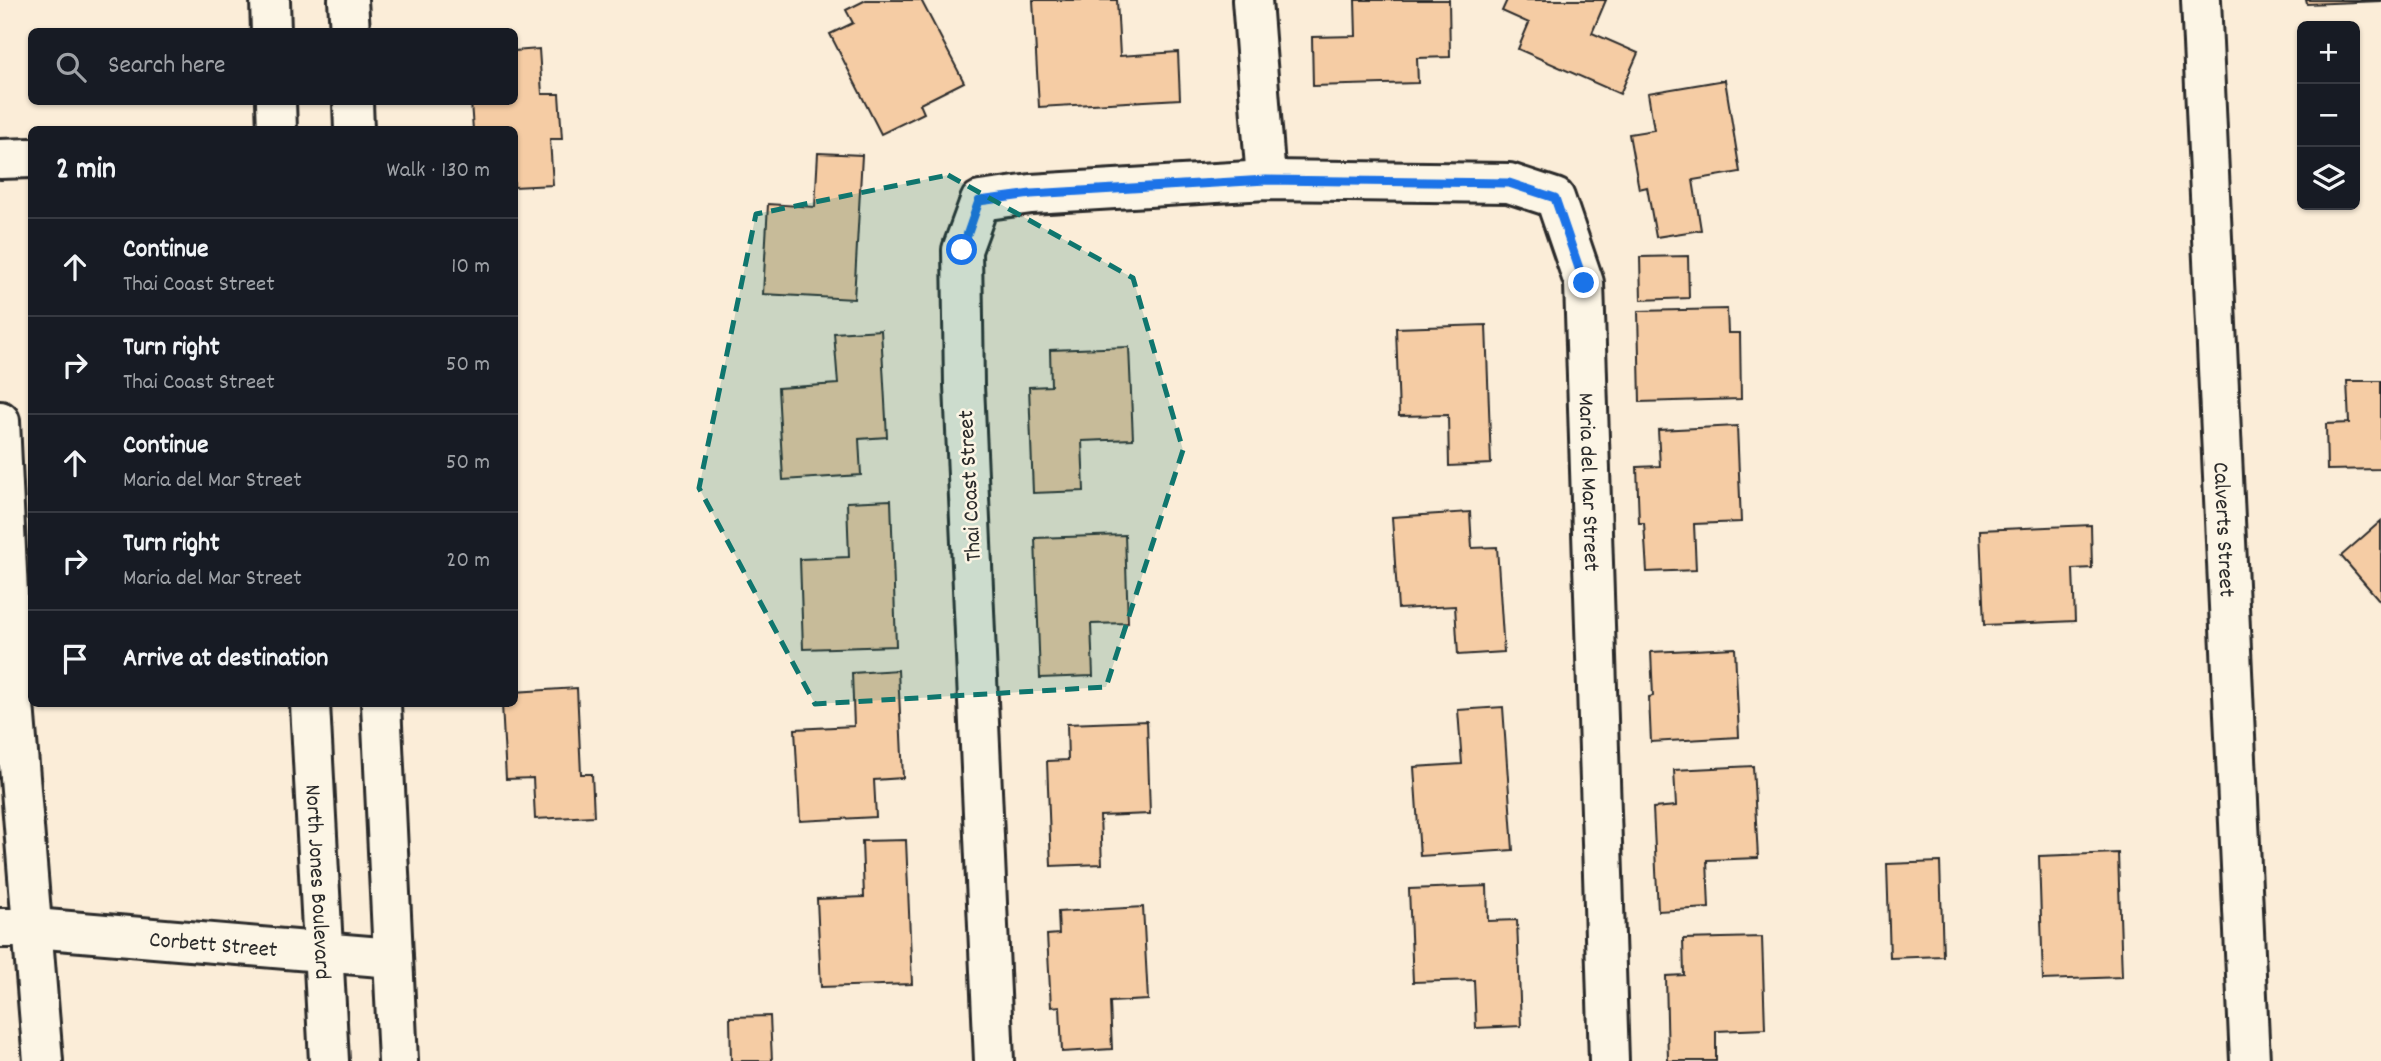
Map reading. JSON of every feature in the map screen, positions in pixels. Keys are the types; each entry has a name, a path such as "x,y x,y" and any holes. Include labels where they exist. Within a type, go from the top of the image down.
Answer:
{"street":[{"path":"270,0 271,28"},
{"path":"348,0 349,28"},
{"path":"1252,0 1266,180"},
{"name":"Calverts Street","path":"2201,0 2250,1061"},
{"path":"275,105 277,126"},
{"path":"353,105 354,126"},
{"path":"0,159 28,158"},
{"name":"Thai Coast Street","path":"993,1061 964,399 962,250 979,201 1031,194 1266,180"},
{"name":"Maria del Mar Street","path":"1266,180 1509,183 1555,198 1584,283 1609,1061"},
{"path":"0,421 6,679 17,928 43,1061"},
{"name":"North Jones Boulevard","path":"310,707 329,1061"},
{"path":"381,707 398,1061"},
{"name":"Corbett Street","path":"17,928 393,958"}],"highlighted area":[{"path":"948,175 1133,278 1183,450 1106,687 815,704 699,488 756,214"}],"building":[{"path":"866,0 921,0 964,82 920,104 924,113 881,134 830,34 853,23 846,10"},
{"path":"1033,0 1117,0 1120,56 1178,52 1180,99 1039,107"},
{"path":"1355,0 1449,0 1450,57 1417,58 1418,83 1313,86 1312,37 1356,36"},
{"path":"1507,0 1606,0 1592,33 1638,53 1620,94 1518,49 1529,23 1502,11"},
{"path":"2306,0 2381,0 2381,1 2307,4"},
{"path":"539,49 542,94 559,94 562,139 550,139 553,185 518,187 518,126 473,126 471,105 518,105 518,51"},
{"path":"1725,80 1740,172 1693,180 1701,230 1656,237 1647,187 1639,189 1629,134 1654,130 1648,93"},
{"path":"818,153 862,155 854,299 763,294 768,204 815,207"},
{"path":"1688,256 1689,298 1641,300 1640,257"},
{"path":"1727,309 1728,333 1740,333 1741,399 1640,402 1638,311"},
{"path":"1486,325 1491,464 1449,466 1448,415 1399,416 1396,328"},
{"path":"881,330 887,437 859,439 861,475 783,480 778,388 838,384 834,333"},
{"path":"1129,347 1133,439 1082,441 1084,491 1033,493 1029,387 1051,386 1050,350"},
{"path":"2347,381 2381,381 2381,469 2327,470 2326,424 2349,423"},
{"path":"1737,426 1741,522 1694,524 1696,570 1647,572 1644,523 1639,523 1637,467 1660,466 1658,430"},
{"path":"891,500 896,646 803,649 800,559 849,557 847,502"},
{"path":"1470,512 1472,548 1497,547 1504,652 1458,655 1455,606 1398,609 1392,517"},
{"path":"2381,521 2381,600 2380,601 2341,556"},
{"path":"2091,525 2092,568 2073,569 2075,621 1984,625 1980,530"},
{"path":"1125,535 1128,623 1091,624 1093,676 1040,678 1035,538"},
{"path":"1735,648 1739,737 1651,742 1651,652"},
{"path":"898,670 903,778 874,780 876,817 800,821 795,729 854,726 852,673"},
{"path":"577,688 581,774 592,774 594,816 535,819 533,778 506,779 502,707 518,707 518,692"},
{"path":"1503,707 1513,850 1420,856 1414,767 1462,764 1458,710"},
{"path":"1147,721 1150,814 1100,816 1102,864 1051,866 1047,761 1068,760 1067,724"},
{"path":"1753,766 1758,858 1707,860 1709,908 1658,911 1653,808 1676,806 1674,770"},
{"path":"906,840 912,984 821,987 817,899 864,897 862,841"},
{"path":"2118,853 2122,977 2043,980 2039,856"},
{"path":"1940,862 1943,956 1890,958 1887,864"},
{"path":"1487,886 1488,921 1517,920 1521,1026 1476,1028 1474,980 1413,982 1409,889"},
{"path":"1143,907 1148,1000 1110,1002 1112,1049 1062,1052 1060,1006 1051,1007 1047,935 1059,934 1058,912"},
{"path":"1762,937 1765,1029 1716,1031 1716,1061 1668,1061 1666,976 1684,975 1683,939"},
{"path":"770,1016 772,1061 731,1061 730,1017"}],"route":[{"path":"962,250 979,201 1031,194 1266,180 1509,183 1555,198 1584,283"}]}
